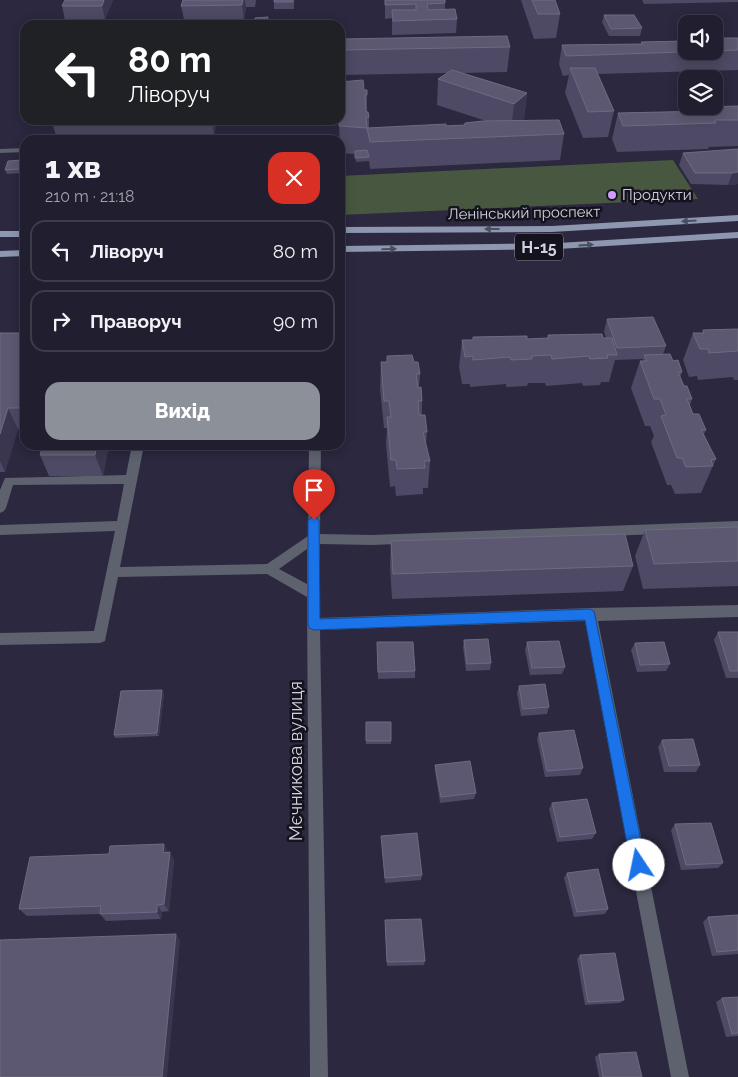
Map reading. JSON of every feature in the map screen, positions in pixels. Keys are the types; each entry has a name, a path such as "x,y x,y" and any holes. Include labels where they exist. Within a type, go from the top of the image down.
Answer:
{"main road":[{"name":"Ленінський проспект","path":"345,230 552,229 738,218"},
{"path":"0,234 20,234"},
{"name":"Ленінський проспект","path":"345,249 558,246 738,235"},
{"path":"0,254 20,254"}],"street":[{"path":"0,151 20,150"},
{"path":"0,639 100,637 137,450"},
{"name":"Мєчникова вулиця","path":"315,450 314,803 319,1077"},
{"path":"0,480 132,479"},
{"path":"0,508 9,480 17,480"},
{"path":"0,530 122,526"},
{"path":"270,569 314,539 372,540 738,526"},
{"path":"113,572 270,569 314,595"},
{"path":"314,624 590,614 738,611"},
{"path":"590,614 680,1077"}],"green space":[{"path":"673,160 698,199 345,215 345,176"}],"building":[{"path":"65,0 104,0 102,6 62,6"},
{"path":"183,0 243,0 242,5 181,6"},
{"path":"274,0 293,0 293,2 274,2"},
{"path":"385,0 445,0 445,3 427,4 428,10 455,9 457,19 393,21 392,10 416,10 416,4 385,5"},
{"path":"532,0 555,0 560,14 538,14"},
{"path":"604,15 634,15 642,28 611,29"},
{"path":"268,17 267,20 254,20 255,18"},
{"path":"507,36 510,47 345,50 345,39"},
{"path":"723,38 738,38 738,50 723,51"},
{"path":"678,41 678,52 566,56 562,45 643,44 641,42"},
{"path":"570,68 595,68 614,111 588,112"},
{"path":"452,70 527,93 514,104 438,79"},
{"path":"363,80 364,90 367,90 367,95 365,95 366,112 368,112 369,117 366,117 367,128 339,126 345,125 345,82"},
{"path":"723,106 738,106 738,120 715,120 716,123 623,126 618,113 678,112 678,115 723,115"},
{"path":"559,120 564,134 370,142 367,128 446,124 446,126 465,125 465,123 483,121"},
{"path":"738,149 738,172 732,173 695,173 683,153"},
{"path":"367,150 369,157 355,158 355,151"},
{"path":"20,160 20,169 5,170 8,161"},
{"path":"653,317 666,346 617,348 607,319"},
{"path":"738,329 738,351 709,353 708,349 700,349 693,333 704,333 703,330"},
{"path":"0,333 20,333 20,408 8,408 0,434"},
{"path":"602,334 603,338 612,338 617,355 607,355 608,358 590,359 589,356 552,359 551,355 532,356 532,359 511,360 510,357 473,360 473,356 465,357 462,340 473,340 473,337 527,336 527,339 549,338 548,335"},
{"path":"670,354 673,361 678,360 682,372 678,372 684,386 687,386 692,399 687,399 693,414 699,414 706,430 701,430 716,459 711,460 713,466 686,467 682,458 677,458 661,416 666,415 660,399 654,399 640,361 647,361 644,355"},
{"path":"412,355 414,362 418,362 420,374 416,374 418,388 421,387 422,401 418,401 419,415 425,415 427,432 423,432 430,461 424,461 425,468 397,469 396,460 391,460 387,417 391,417 389,401 384,401 381,362 387,362 387,356"},
{"path":"42,450 96,450 95,455 40,455"},
{"path":"738,527 738,561 654,564 645,530"},
{"path":"625,534 633,566 393,574 391,541"},
{"path":"718,632 738,632 738,671 730,671"},
{"path":"488,639 491,663 467,664 464,640"},
{"path":"559,641 565,667 532,668 527,642"},
{"path":"377,642 413,642 415,671 378,672"},
{"path":"664,642 670,664 640,665 635,643"},
{"path":"545,684 549,707 523,709 519,686"},
{"path":"162,690 157,733 114,735 121,691"},
{"path":"366,722 391,722 391,741 366,741"},
{"path":"574,730 583,768 547,771 539,733"},
{"path":"693,739 700,765 669,766 662,740"},
{"path":"470,761 476,793 441,797 435,765"},
{"path":"587,799 596,833 560,837 552,803"},
{"path":"711,823 723,863 686,865 675,824"},
{"path":"417,833 422,875 385,878 381,836"},
{"path":"164,844 163,853 170,852 164,904 157,905 157,912 100,914 101,906 19,909 30,857 109,854 110,846"},
{"path":"598,869 608,909 577,912 567,873"},
{"path":"738,915 738,950 717,952 708,917"},
{"path":"421,919 425,961 387,962 385,920"},
{"path":"176,934 162,1077 0,1077 0,940"},
{"path":"615,953 624,1000 588,1002 580,955"},
{"path":"738,997 738,1033 732,1034 722,998"},
{"path":"636,1052 642,1077 603,1077 599,1054"}],"place":[{"name":"Продукти","path":"612,195"}],"route":[{"path":"314,520 314,624 590,614 639,865"}]}
